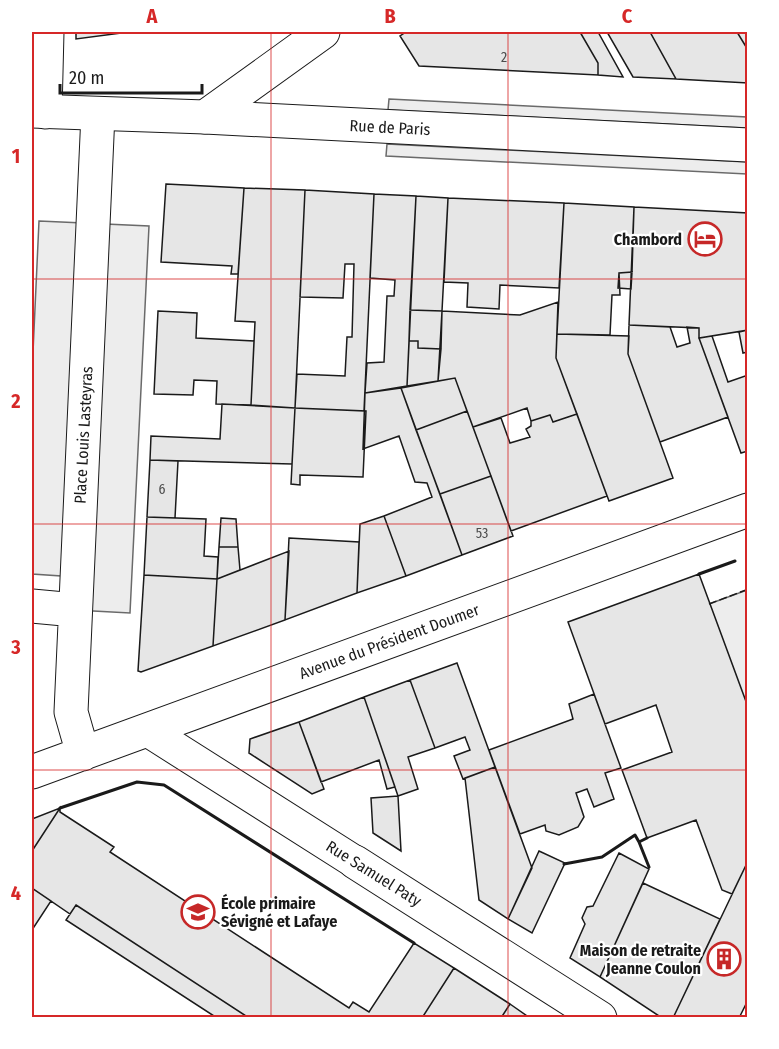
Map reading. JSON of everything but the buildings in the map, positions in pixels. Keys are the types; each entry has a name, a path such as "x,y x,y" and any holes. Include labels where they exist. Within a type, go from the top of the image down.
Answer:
{"street":[{"path":"38,111 47,32"},
{"path":"205,117 323,32"},
{"name":"Rue de Paris","path":"38,111 205,117 747,145"},
{"name":"Place Louis Lasteyras","path":"82,754 71,712 98,114"},
{"name":"Avenue du Président Doumer","path":"32,772 747,510"},
{"path":"32,606 75,610"},
{"name":"Rue Samuel Paty","path":"147,730 600,1017"}],"shaded area":[{"path":"389,99 747,117 747,128 388,110"},
{"path":"387,144 747,162 747,174 386,156"},
{"path":"39,221 149,226 130,613 75,610 76,577 32,574 32,374"},
{"path":"747,590 747,707 709,604"}],"fence":[{"path":"709,604 746,590"}],"wall":[{"path":"699,574 735,561"},
{"path":"60,808 137,782 164,785 414,943"},
{"path":"564,864 602,857 635,835 639,842"},
{"path":"647,838 639,842 649,867"}],"place":[{"name":"Chambord","path":"705,239"},
{"name":"École primaire Sévigné et Lafaye","path":"198,912"},
{"name":"Maison de retraite Jeanne Coulon","path":"724,959"}]}
